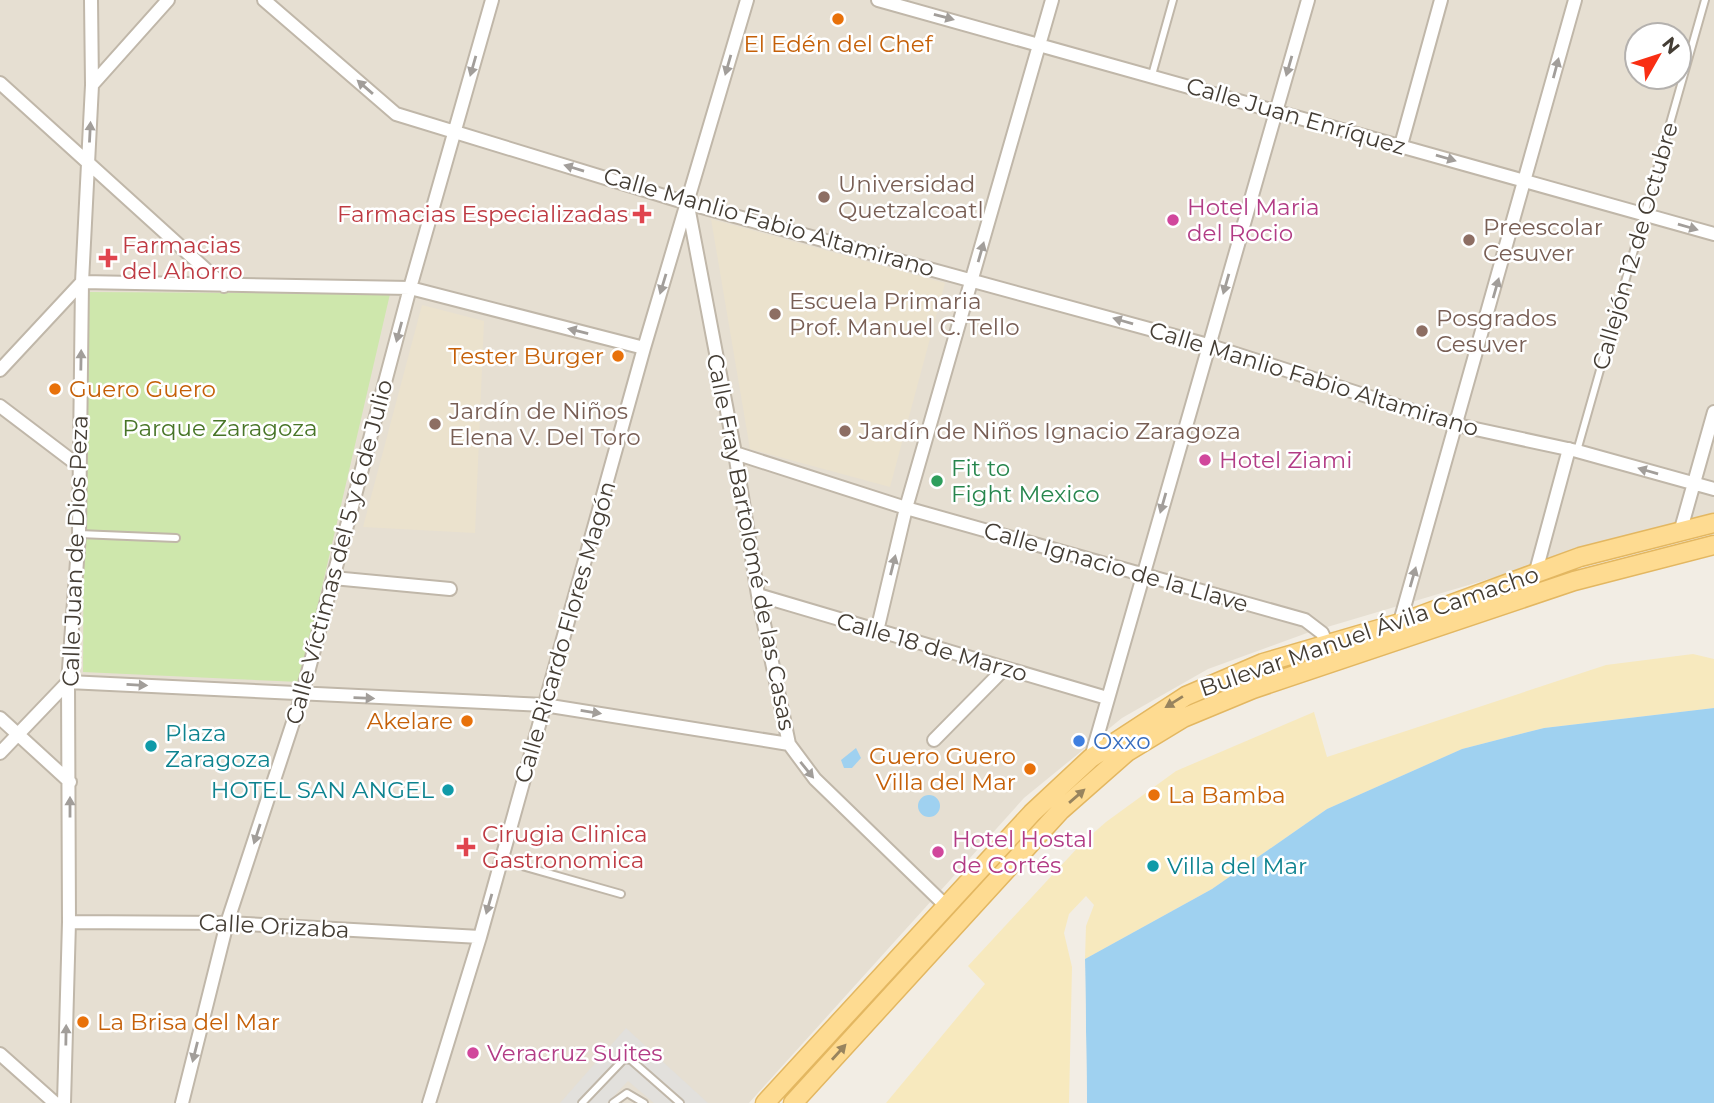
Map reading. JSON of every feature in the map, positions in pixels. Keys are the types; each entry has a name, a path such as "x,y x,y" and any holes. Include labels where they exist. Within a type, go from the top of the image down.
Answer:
{"main road":[{"name":"Bulevar Manuel Ávila Camacho","path":"765,1103 1032,813 1091,758 1186,695 1263,663 1400,622 1580,557 1714,523"},
{"name":"Bulevar Manuel Ávila Camacho","path":"793,1103 1061,810 1127,752 1183,718 1253,690 1600,574 1714,545"}],"street":[{"name":"Calle Juan de Dios Peza","path":"64,1103 69,922 68,682 79,534 82,282 92,85 91,0"},
{"path":"92,85 168,0"},
{"name":"Calle Manlio Fabio Altamirano","path":"264,0 396,114 688,202 1208,345 1457,425 1573,450 1714,489"},
{"name":"Calle Víctimas del 5 y 6 de Julio","path":"182,1103 227,923 302,695 411,288 492,0"},
{"name":"Calle Ricardo Flores Magón","path":"429,1103 480,937 644,348 747,0"},
{"name":"Calle Juan Enríquez","path":"878,0 1040,43 1714,234"},
{"path":"877,631 906,508 974,279 1052,0"},
{"path":"1091,758 1308,0"},
{"path":"1401,145 1441,0"},
{"path":"1393,642 1457,425 1575,0"},
{"path":"0,83 223,286"},
{"name":"Calle Fray Bartolomé de las Casas","path":"688,202 735,453 758,595 789,744 815,779 945,905"},
{"path":"0,370 82,282 411,288 644,348"},
{"path":"0,406 79,466"},
{"path":"1681,530 1714,411"},
{"name":"Callejón 12 de Octubre","path":"1530,597 1573,450"},
{"name":"Calle Ignacio de la Llave","path":"735,453 906,508 1305,620 1322,633 1327,644"},
{"path":"333,578 450,589"},
{"name":"Calle 18 de Marzo","path":"758,595 1107,698"},
{"path":"934,740 1005,668"},
{"path":"0,753 68,682 544,705 789,744"},
{"path":"0,718 70,782"},
{"name":"Calle Orizaba","path":"69,922 227,923 480,937"},
{"path":"0,1054 55,1103"}],"lane":[{"path":"1152,75 1174,0"},
{"name":"Callejón 12 de Octubre","path":"1573,450 1705,0"},
{"path":"79,534 176,538"},
{"path":"501,860 621,894"},
{"path":"582,1103 624,1059 631,1060 680,1103"},
{"path":"612,1103 627,1093 644,1103"}],"shaded area":[{"path":"0,0 1714,0 1714,520 1533,566 1307,633 1208,669 1122,718 1024,798 749,1103 0,1103"},
{"path":"711,219 945,283 890,487 750,449"},
{"name":"Jardín de Niños Elena V. Del Toro","path":"422,305 484,321 475,533 363,527"},
{"path":"626,1028 708,1103 654,1103 628,1081 607,1103 560,1103"}],"green space":[{"name":"Parque Zaragoza","path":"85,292 390,294 300,682 83,672"}],"sand":[{"name":"Villa del Mar","path":"1693,654 1714,659 1714,708 1544,728 1462,749 1327,809 1212,889 1085,959 1086,926 1094,905 1086,896 1069,914 1064,933 1072,967 1069,1103 886,1103 985,984 968,966 1082,843 1176,771 1314,712 1327,757 1606,665"}],"water":[{"path":"1714,708 1714,1103 1087,1103 1085,959 1212,889 1327,809 1462,749 1544,728"},
{"path":"856,748 861,758 852,768 844,768 841,760"},
{"path":"929,795 937,798 940,806 937,814 929,817 921,814 918,806 921,798"}],"pier":[{"path":"1085,955 1087,1103 1084,1103 1081,959"}],"place":[{"name":"El Edén del Chef","path":"838,19"},
{"name":"Universidad Quetzalcoatl","path":"824,197"},
{"name":"Farmacias Especializadas","path":"642,214"},
{"name":"Hotel Maria del Rocio","path":"1173,220"},
{"name":"Preescolar Cesuver","path":"1469,240"},
{"name":"Farmacias del Ahorro","path":"108,258"},
{"name":"Escuela Primaria Prof. Manuel C. Tello","path":"775,314"},
{"name":"Posgrados Cesuver","path":"1422,331"},
{"name":"Tester Burger","path":"618,356"},
{"name":"Guero Guero","path":"55,389"},
{"name":"Jardín de Niños Elena V. Del Toro","path":"435,424"},
{"name":"Jardín de Niños Ignacio Zaragoza","path":"845,431"},
{"name":"Hotel Ziami","path":"1205,460"},
{"name":"Fit to Fight Mexico","path":"937,481"},
{"name":"Akelare","path":"467,721"},
{"name":"Oxxo","path":"1079,741"},
{"name":"Plaza Zaragoza","path":"151,746"},
{"name":"Guero Guero Villa del Mar","path":"1030,769"},
{"name":"HOTEL SAN ANGEL","path":"448,790"},
{"name":"La Bamba","path":"1154,795"},
{"name":"Cirugia Clinica Gastronomica","path":"466,847"},
{"name":"Hotel Hostal de Cortés","path":"938,852"},
{"name":"Villa del Mar","path":"1153,866"},
{"name":"La Brisa del Mar","path":"83,1022"},
{"name":"Veracruz Suites","path":"473,1053"}]}
